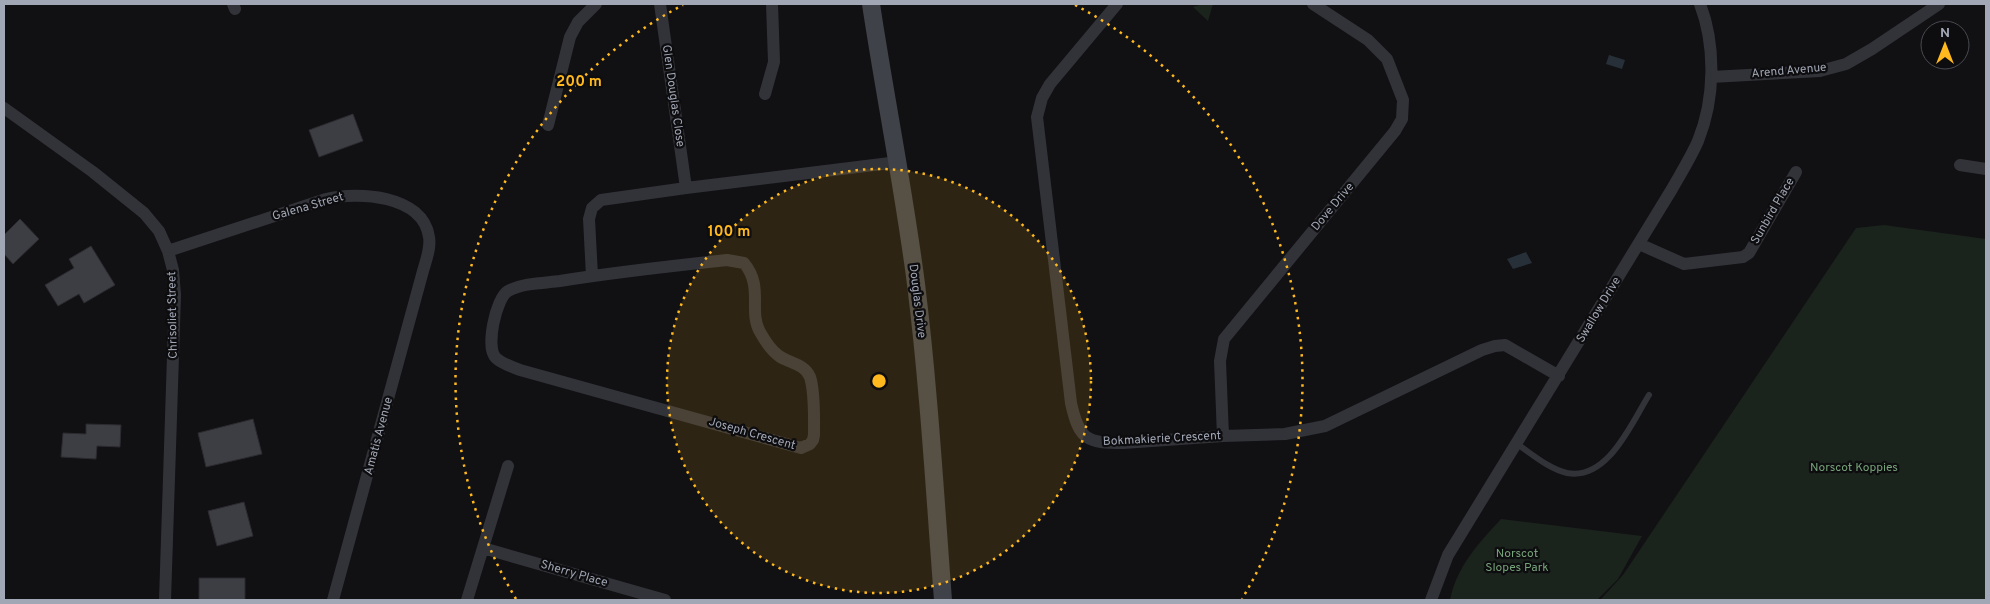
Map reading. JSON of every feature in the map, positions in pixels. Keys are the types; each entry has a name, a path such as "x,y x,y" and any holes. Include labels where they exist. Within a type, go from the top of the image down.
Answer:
{"street":[{"path":"548,125 570,38 578,22 596,4"},
{"name":"Glen Douglas Close","path":"660,4 686,188"},
{"path":"765,94 774,62 772,4"},
{"name":"Douglas Drive","path":"871,4 898,162 922,336 943,600"},
{"name":"Bokmakierie Crescent","path":"1118,4 1050,84 1042,98 1037,117 1071,404 1079,430 1086,437 1099,442 1123,443 1285,434 1325,426 1482,350 1501,345 1512,348 1559,376"},
{"name":"Dove Drive","path":"1223,436 1220,361 1224,339 1395,132 1403,116 1403,100 1387,59 1368,40 1313,4"},
{"name":"Swallow Drive","path":"1431,600 1448,555 1639,244 1672,189 1698,140 1708,104 1711,77 1710,47 1700,4"},
{"name":"Arend Avenue","path":"1711,77 1820,71 1846,64 1939,4"},
{"name":"Chrisoliet Street","path":"4,108 132,202 154,225 168,251 173,270 175,295 165,600"},
{"path":"592,276 590,213 596,204 607,199 898,162"},
{"path":"1960,165 1986,169"},
{"name":"Sunbird Place","path":"1639,244 1684,264 1743,258 1749,252 1796,172"},
{"name":"Galena Street","path":"168,251 326,199 342,196 370,196 396,202 412,210 423,221 428,231 429,244 423,271"},
{"name":"Joseph Crescent","path":"727,260 744,263 751,274 755,286 756,320 759,331 772,349 780,356 804,369 811,379 814,434 810,444 801,448 520,370 496,358 492,352 491,339 498,308 506,292 524,286 592,276 727,260"},
{"name":"Amatis Avenue","path":"334,600 423,271"},
{"path":"467,600 508,466"},
{"name":"Sherry Place","path":"483,548 665,600"}],"lane":[{"path":"1517,444 1555,468 1569,473 1584,472 1602,464 1614,451 1649,394"}],"green space":[{"path":"1213,4 1208,21 1193,7"},
{"name":"Norscot Koppies","path":"1884,225 1986,239 1986,600 1600,600 1623,575 1856,228"},
{"name":"Norscot Slopes Park","path":"1501,519 1642,536 1618,579 1597,600 1450,600 1463,566"}],"shaded area":[{"path":"1609,55 1625,60 1622,69 1606,64"},
{"path":"1526,252 1532,263 1513,269 1507,259"}],"building":[{"path":"353,114 363,141 319,157 309,130"},
{"path":"20,219 39,239 13,264 4,254 4,235"},
{"path":"91,246 115,285 84,303 79,294 58,306 45,285 74,268 69,259"},
{"path":"253,419 262,454 206,467 198,433"},
{"path":"86,424 121,425 120,447 97,446 96,459 61,457 63,433 86,434"},
{"path":"244,502 253,536 217,546 208,511"},
{"path":"199,578 245,578 245,600 199,600"}]}
